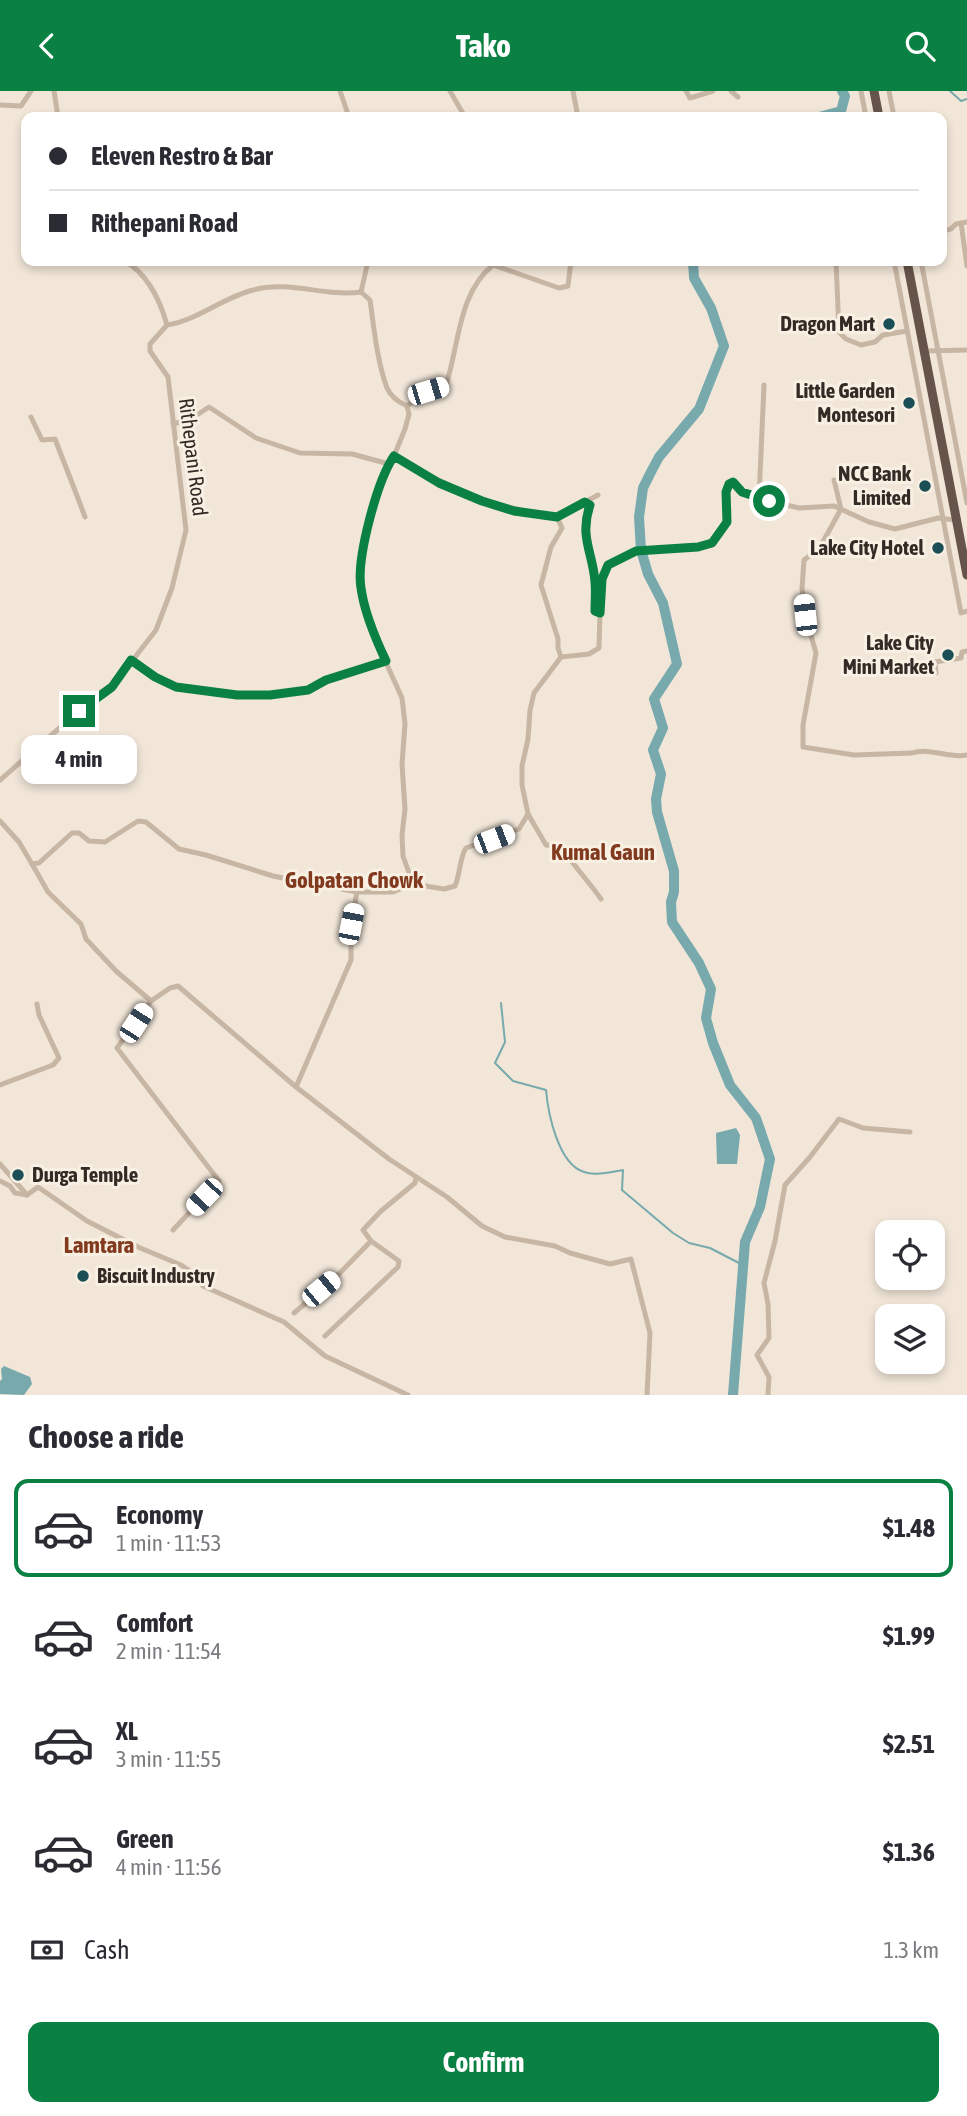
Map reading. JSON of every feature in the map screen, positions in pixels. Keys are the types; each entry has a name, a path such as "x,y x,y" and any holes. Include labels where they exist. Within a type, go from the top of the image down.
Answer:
{"highway":[{"path":"874,91 878,112"},
{"path":"908,266 967,575"}],"street":[{"path":"0,106 21,106 31,91"},
{"path":"54,91 57,112"},
{"path":"341,91 347,112"},
{"path":"450,91 462,112"},
{"path":"573,91 577,112"},
{"path":"686,91 690,98 713,91"},
{"path":"731,91 738,97"},
{"path":"861,91 865,112"},
{"path":"893,112 890,94 896,91"},
{"path":"947,229 964,223 967,266"},
{"path":"131,266 144,276 163,311 167,325 192,317 250,290 273,286 300,286 347,294 361,292 370,300 373,331 387,389 396,401 407,406"},
{"path":"361,292 367,266"},
{"path":"407,406 428,391 446,385 462,317 483,272 492,266"},
{"path":"496,266 559,288 568,286 570,266"},
{"path":"836,266 839,332 846,339 861,345 876,342 883,335 907,331"},
{"path":"895,266 961,613 967,611"},
{"path":"922,266 967,503"},
{"name":"Rithepani Road","path":"0,780 79,711 112,687 156,630 172,588 186,530 168,377 150,351 150,344 167,325"},
{"path":"926,351 967,350"},
{"path":"759,498 764,385"},
{"path":"407,406 409,414 394,456 379,484 362,558 360,587 402,698 405,724 402,764 405,809 403,856 413,884"},
{"path":"173,424 191,419 209,407 256,438 300,453 352,454 389,464"},
{"path":"31,417 42,440 55,439 85,517"},
{"path":"394,456 439,483 514,511 557,517 598,495"},
{"path":"834,480 841,509 819,549 804,560 802,588 805,615 816,653 803,725 803,747 853,755 919,751 958,757 967,755"},
{"path":"601,899 587,879 575,868 562,847 545,845 528,814 522,785 522,766 534,693 561,657 589,654 599,648 602,579 608,565 636,551 661,551 712,543 727,522 726,492 729,484 733,482 742,492 759,498 799,508 834,506 869,523 895,529 942,518 956,520"},
{"path":"585,502 590,505 585,534 596,581 595,611 600,613"},
{"path":"557,517 562,528 551,547 541,585 561,657"},
{"path":"936,673 935,662 961,657 962,652 967,651"},
{"path":"131,660 155,677 176,687 237,695 270,695 308,690 326,680 386,661"},
{"path":"32,864 39,863 72,833 79,833 89,841 105,842 138,821 146,822 179,849 273,876 357,892 393,892 413,884 444,889 455,886 466,848 519,829 528,814"},
{"path":"0,821 19,842 48,892 81,924 86,939 116,971 151,1001"},
{"path":"296,1087 351,960 351,924 357,892"},
{"path":"173,1230 219,1181 117,1048 151,1001 170,988 178,986 296,1087 389,1159 447,1196 482,1226 505,1237 555,1246 610,1264 631,1259 650,1333 647,1395"},
{"path":"0,1085 54,1065 60,1058 39,1015 37,1004"},
{"path":"768,1395 769,1377 757,1355 769,1338 764,1283 785,1185 839,1119 863,1128 910,1132"},
{"path":"0,1164 27,1195"},
{"path":"325,1336 398,1267 399,1261 372,1241 363,1230 415,1183 416,1177"},
{"path":"0,1181 15,1193 27,1195 38,1187 87,1221 181,1265 193,1273 203,1286 284,1322 325,1356 408,1395"},
{"path":"294,1313 372,1241"}],"water":[{"path":"736,1128 740,1135 737,1164 717,1164 716,1133"},
{"path":"4,1366 30,1377 32,1384 24,1395 0,1394 1,1369"}],"waterway":[{"path":"837,112 841,111 845,96 842,91"},
{"path":"950,91 961,101 967,99"},
{"path":"693,266 694,278 711,308 724,346 699,409 659,457 643,488 639,517 641,550 648,574 663,603 677,664 654,699 663,728 653,750 661,774 656,799 657,812 674,871 672,922 699,963 711,989 706,1018 713,1043 730,1085 756,1118 770,1159 760,1207 745,1242 733,1395"},
{"path":"501,1003 505,1042 495,1063 513,1081 546,1090 552,1124 567,1159 575,1167 588,1173 623,1170 622,1190 689,1243 710,1248 739,1263 743,1279"}],"place":[{"name":"Dragon Mart","path":"889,324"},
{"name":"Little Garden Montesori","path":"909,403"},
{"name":"NCC Bank Limited","path":"925,486"},
{"name":"Lake City Hotel","path":"938,548"},
{"name":"Lake City Mini Market","path":"948,655"},
{"name":"Durga Temple","path":"18,1175"},
{"name":"Biscuit Industry","path":"83,1276"}],"district":[{"name":"Kumal Gaun","path":"603,852"},
{"name":"Golpatan Chowk","path":"354,880"},
{"name":"Lamtara","path":"99,1245"}],"route":[{"path":"79,711 112,687 131,660 155,677 176,687 237,695 270,695 308,690 326,680 386,661 360,587 362,558 379,484 394,456 439,483 514,511 557,517 585,502 590,505 585,534 596,581 595,611 600,613 602,579 608,565 636,551 661,551 712,543 727,522 726,492 729,484 733,482 742,492 769,501"}]}
